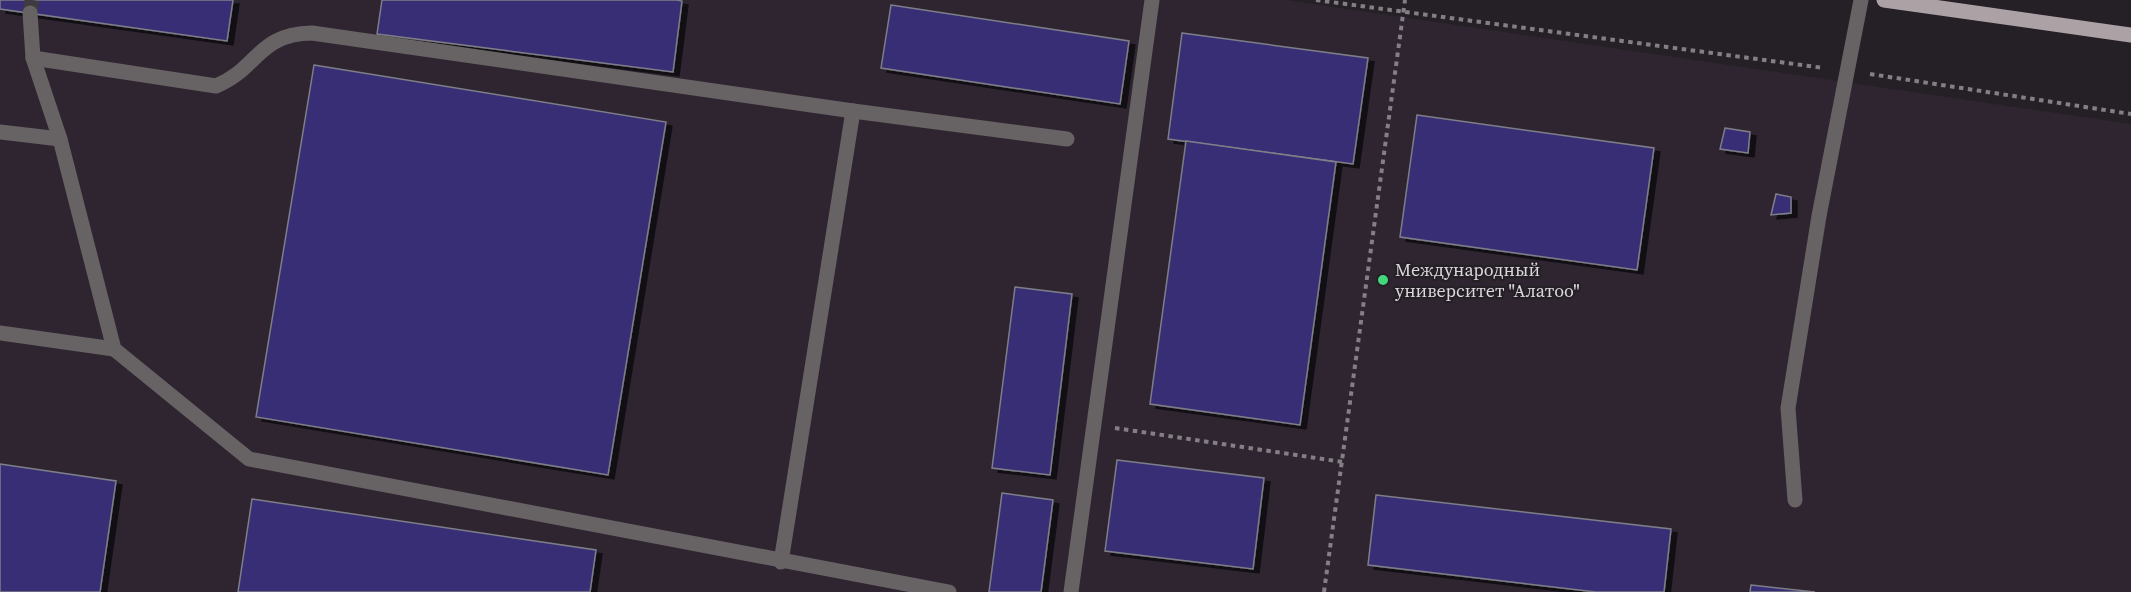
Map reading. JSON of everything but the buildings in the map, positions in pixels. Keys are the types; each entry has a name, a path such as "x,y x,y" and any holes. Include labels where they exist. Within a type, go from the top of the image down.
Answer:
{"main road":[{"path":"1884,0 1904,1 2131,35"}],"lane":[{"path":"1071,592 1152,0"},
{"path":"1795,500 1788,408 1819,216 1861,0"},
{"path":"30,13 33,58 60,139 114,349"},
{"path":"33,58 216,86 229,80 273,40 292,33 312,33 853,111 1067,139"},
{"path":"781,562 853,111"},
{"path":"0,132 60,139"},
{"path":"0,333 114,349 249,459 261,464 949,592"}],"path":[{"path":"1316,0 1849,71 2131,114"},
{"path":"1324,592 1405,0"},
{"path":"1095,425 1343,462"}],"shaded area":[{"path":"0,0 1286,0 2131,124 2131,592 0,592"}],"tunnel":[{"path":"30,13 32,0"}],"place":[{"name":"Международный университет \"Алатоо\"","path":"1383,280"}]}
